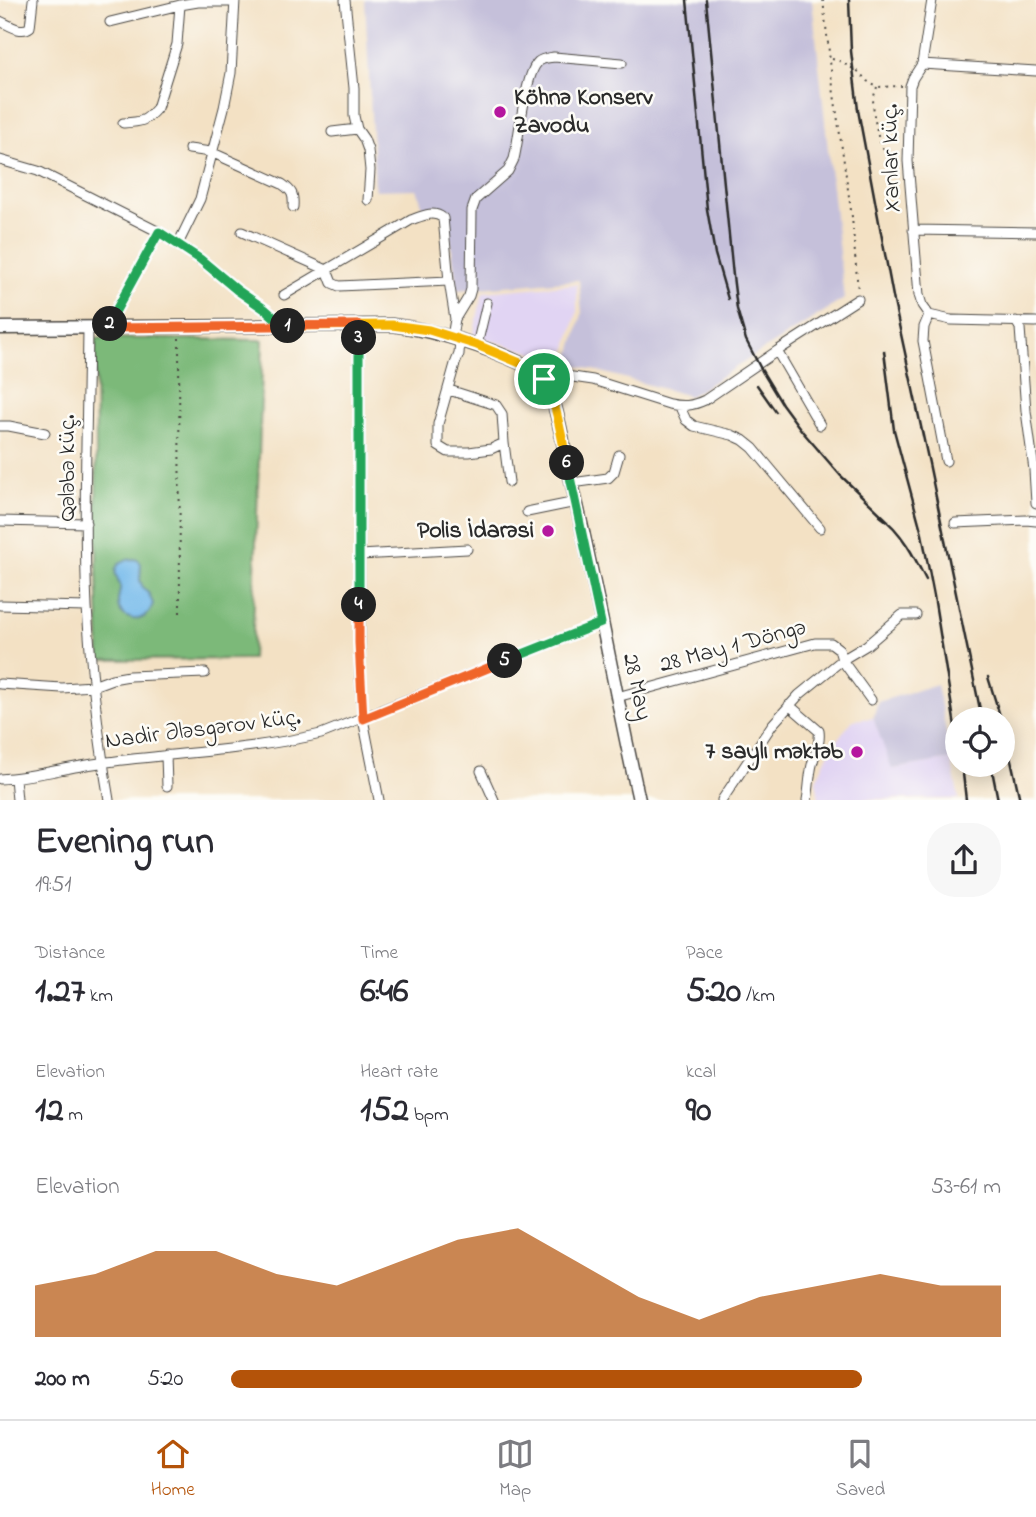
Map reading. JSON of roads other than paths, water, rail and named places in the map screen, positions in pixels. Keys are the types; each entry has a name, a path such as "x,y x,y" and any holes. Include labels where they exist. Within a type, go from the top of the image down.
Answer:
{"main road":[{"path":"0,328 359,325 409,327 429,330 477,345 532,368 544,379"},
{"name":"28 May","path":"544,379 549,389 572,483 639,800"}],"street":[{"path":"0,21 26,30 30,27 33,0"},
{"path":"345,0 354,88 354,116 357,129 368,150 368,200"},
{"name":"Xanlar küç.","path":"929,315 919,295 908,161 910,86 922,64 932,0"},
{"path":"110,22 156,9 198,2 235,1 231,73 224,108 200,199 178,244"},
{"path":"123,123 142,122 157,108 177,44 180,5"},
{"path":"456,319 471,289 472,210 477,199 508,171 514,159 530,74 538,62 545,58 622,63"},
{"path":"922,64 1036,71"},
{"path":"332,132 357,129"},
{"path":"189,149 211,152 282,184 294,196 293,206"},
{"path":"0,160 38,172 159,232 200,259 266,310 281,326"},
{"path":"284,295 411,220 438,214 443,218 459,355 438,424 438,446 448,452 469,452 491,449 504,443"},
{"path":"913,230 1036,232"},
{"path":"109,328 159,232"},
{"path":"242,232 327,270"},
{"path":"327,270 332,284 339,286 449,281"},
{"path":"544,379 565,376 593,380 680,407 692,406 858,299"},
{"path":"477,345 487,303"},
{"path":"946,461 923,341 924,327 929,315 951,320 1036,322"},
{"path":"1016,321 1020,328 1031,410 1036,503"},
{"path":"359,325 359,643 363,719 379,800"},
{"name":"Qələbə küç.","path":"88,329 87,607 93,686 109,800"},
{"path":"777,351 820,425"},
{"path":"449,390 496,405 502,414 509,482"},
{"path":"680,407 686,420 694,426 732,435 753,448 820,528"},
{"path":"0,426 45,433"},
{"path":"572,483 608,478 614,472 619,454"},
{"path":"527,512 576,502"},
{"path":"0,521 86,523"},
{"path":"954,523 1036,521"},
{"path":"360,555 467,549"},
{"path":"0,606 87,607"},
{"path":"722,800 772,725 799,695 842,660 867,645 902,615 916,615"},
{"name":"Nadir Ələsgərov küç.","path":"0,779 102,762 287,742 321,734 601,623"},
{"name":"28 May 1 Döngə","path":"617,697 816,643 831,643 839,649 842,660 871,700"},
{"path":"0,684 62,688 93,686 129,676 205,673"},
{"path":"789,705 819,730 820,741 810,771 807,800"},
{"path":"166,755 167,786"},
{"path":"481,771 494,800"},
{"path":"15,778 17,800"}],"water":[{"path":"133,559 141,564 140,580 153,604 148,613 139,619 129,618 121,612 118,603 120,588 115,573 121,562"}],"railway":[{"path":"687,0 707,209 715,254 728,299"},
{"path":"706,0 733,276 737,309 746,340 782,404 802,431 840,475 888,521"},
{"path":"849,0 851,51 858,110 894,302 980,707"},
{"path":"884,351 894,430 922,534 952,707"},
{"path":"757,385 776,412"},
{"path":"880,516 901,537 926,580"},
{"path":"988,677 997,707"},
{"path":"963,777 966,800"},
{"path":"993,777 998,800"},
{"path":"1015,777 1020,800"}],"place":[{"name":"Köhnə Konserv Zavodu","path":"500,112"},
{"name":"Polis İdarəsi","path":"548,531"},
{"name":"7 saylı məktəb","path":"857,752"}]}
